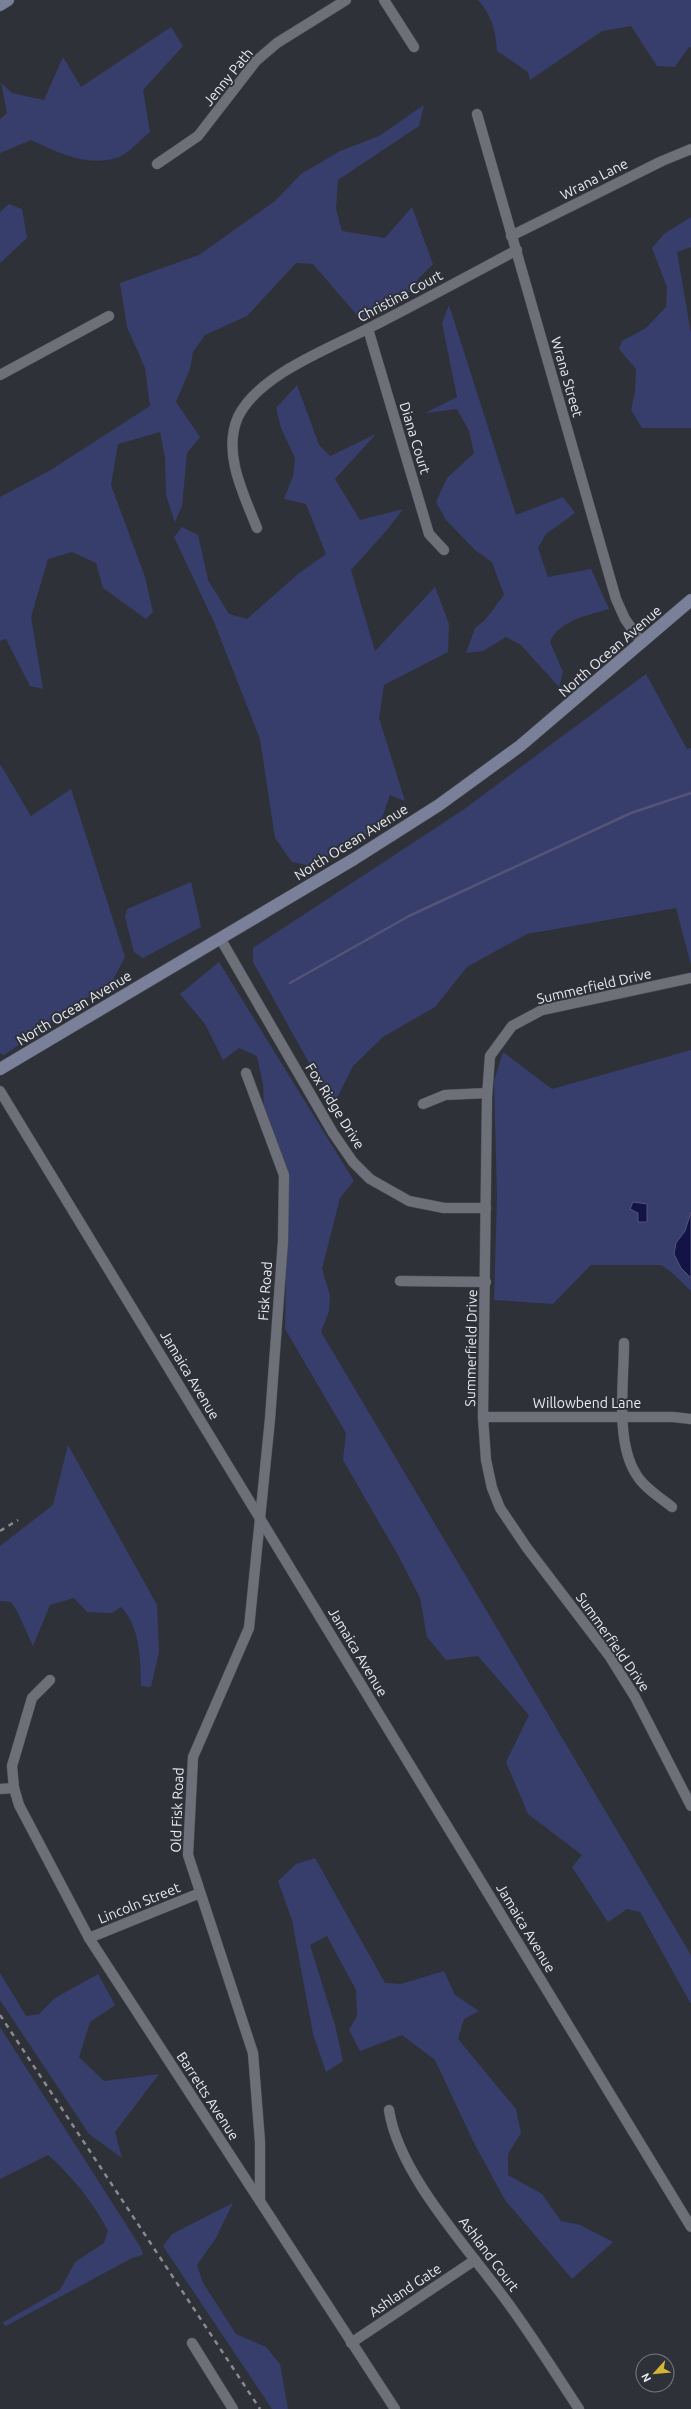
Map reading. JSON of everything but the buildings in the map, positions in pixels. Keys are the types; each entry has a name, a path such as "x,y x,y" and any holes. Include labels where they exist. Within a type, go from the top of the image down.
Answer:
{"main road":[{"path":"0,5 8,0"},
{"name":"North Ocean Avenue","path":"0,1069 383,841 461,789 520,746 691,600"}],"street":[{"name":"Jenny Path","path":"157,164 198,136 256,61 277,43 346,0"},
{"path":"384,0 414,47"},
{"name":"Wrana Street","path":"477,114 616,599 625,619 642,643"},
{"name":"Wrana Lane","path":"511,236 662,161 691,149"},
{"name":"Christina Court","path":"257,528 233,458 234,433 237,418 244,406 255,394 295,366 517,250"},
{"path":"0,376 109,316"},
{"name":"Diana Court","path":"368,329 429,534 444,550"},
{"name":"Fox Ridge Drive","path":"220,938 333,1133 353,1162 370,1179 409,1200 444,1208 486,1208"},
{"name":"Summerfield Drive","path":"691,978 542,1010 512,1026 490,1056 487,1093 486,1282 483,1417 486,1460 492,1488 500,1508 527,1548 610,1657 635,1697 691,1806"},
{"name":"Fisk Road","path":"246,1073 284,1175 283,1241 261,1518"},
{"name":"Jamaica Avenue","path":"0,1091 691,2227"},
{"path":"423,1104 444,1095 487,1093"},
{"path":"400,1281 486,1282"},
{"path":"624,1343 623,1417 627,1454 636,1476 672,1507"},
{"name":"Willowbend Lane","path":"483,1417 623,1417 691,1419"},
{"name":"Old Fisk Road","path":"260,2201 260,2142 253,2053 188,1855 193,1757 249,1628 261,1518"},
{"name":"Barretts Avenue","path":"50,1680 32,1698 12,1766 14,1788 19,1805 89,1938 395,2409"},
{"path":"0,1789 14,1788"},
{"name":"Lincoln Street","path":"89,1938 200,1893"},
{"name":"Ashland Court","path":"390,2110 392,2128 399,2148 425,2190 513,2310 578,2409"},
{"name":"Ashland Gate","path":"351,2343 475,2260"},
{"path":"192,2343 233,2409"}],"shaded area":[{"path":"478,0 691,0 691,47 688,48 675,67 657,66 631,26 602,31 530,80 528,72 497,51 492,23 483,5"},
{"path":"171,27 183,46 143,90 150,132 127,152 119,157 107,160 85,160 74,158 52,150 31,140 0,153 0,119 7,113 1,83 12,93 44,100 63,57 81,87"},
{"path":"424,105 419,126 338,180 336,209 342,231 385,238 412,207 433,264 418,279 414,289 362,321 313,264 296,263 247,316 205,335 193,352 190,369 176,402 200,437 187,453 182,506 175,522 166,495 165,458 160,432 118,444 111,485 145,577 153,612 146,619 103,588 96,563 72,552 48,559 31,617 43,689 30,686 6,639 0,641 0,497 49,471 150,406 145,368 127,327 120,283 199,255 275,201 301,174 340,151 379,136"},
{"path":"9,204 22,209 27,238 0,263 0,212"},
{"path":"691,217 691,247 677,252 691,334 691,428 642,428 631,410 635,392 636,369 619,349 622,341 646,328 666,307 667,287 652,248 664,234"},
{"path":"449,305 516,515 563,497 575,513 546,534 538,548 548,577 591,569 609,609 584,616 567,623 554,635 550,642 563,672 559,687 521,645 506,637 483,651 466,653 475,628 485,620 504,595 492,562 475,550 446,520 436,502 447,478 474,453 469,431 457,409 425,413 457,397 442,323"},
{"path":"297,385 319,445 330,456 376,434 335,479 360,520 403,509 388,529 351,570 375,651 435,587 449,624 448,652 384,685 379,718 405,801 390,795 381,821 374,831 311,866 292,862 275,838 260,739 214,622 174,537 182,527 198,535 208,580 229,614 247,619 298,574 326,554 306,504 284,499 293,476 295,458 281,428 276,408"},
{"path":"646,674 687,749 691,748 691,965 676,908 527,934 467,967 435,1007 383,1037 353,1066 333,1106 253,962 253,948 463,810"},
{"path":"0,764 31,816 71,789 125,957 113,980 4,1055 0,1053"},
{"path":"191,882 201,927 143,958 134,952 125,917 127,909"},
{"path":"219,962 354,1181 340,1198 322,1269 330,1295 329,1311 321,1332 691,1955 691,2004 640,1912 627,1909 608,1922 572,1867 582,1855 528,1814 506,1762 529,1715 478,1656 446,1660 427,1637 420,1598 398,1555 343,1460 346,1433 285,1329 288,1174 264,1111 263,1084 257,1056 239,1048 223,1060 205,1024 180,994"},
{"path":"691,1050 691,1291 670,1271 661,1265 591,1265 553,1304 494,1300 497,1196 494,1081 503,1052 552,1089"},
{"path":"633,1202 647,1204 647,1222 638,1222 638,1213 630,1209"},
{"path":"691,1212 691,1278 681,1268 674,1254 676,1243 685,1231"},
{"path":"68,1445 157,1605 159,1652 151,1687 141,1686 140,1655 136,1634 128,1615 121,1607 112,1613 87,1612 74,1598 50,1605 33,1646 17,1611 11,1602 0,1601 0,1546 53,1505"},
{"path":"315,1858 385,1983 401,1984 444,1971 455,1995 479,2011 464,2019 458,2039 516,2109 521,2133 508,2154 508,2175 542,2194 561,2221 580,2225 613,2242 572,2279 505,2200 474,2143 435,2060 402,2035 360,2051 349,2030 357,2016 356,1990 327,1936 310,1945 335,2025 343,2061 326,2072 313,2034 292,1920 278,1881 296,1864"},
{"path":"0,1973 26,2016 39,2014 55,1998 98,1974 115,2005 90,2022 79,2057 104,2081 159,2074 115,2132 122,2158 89,2134 0,2000"},
{"path":"0,2027 141,2248 143,2255 132,2258 6,2326 2,2323 60,2290 75,2262 104,2243 108,2231 96,2210 81,2190 48,2155 0,2179"},
{"path":"233,2203 216,2238 197,2265 203,2283 236,2334 266,2347 280,2364 288,2409 272,2409 163,2246 172,2234"}],"waterway":[{"path":"290,983 409,916 631,813 691,793"}],"railway":[{"path":"0,1531 18,1520"},
{"path":"0,2015 260,2409"}]}
